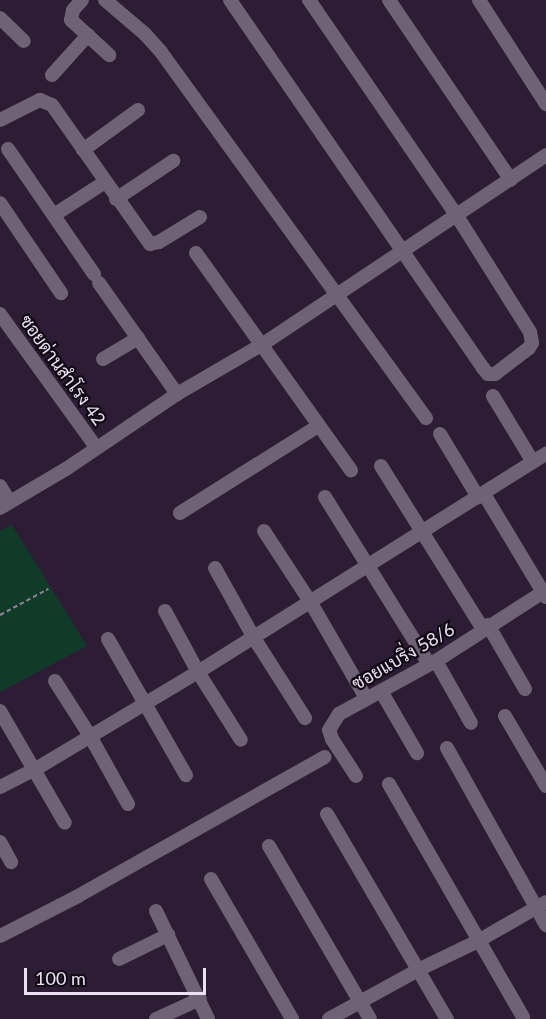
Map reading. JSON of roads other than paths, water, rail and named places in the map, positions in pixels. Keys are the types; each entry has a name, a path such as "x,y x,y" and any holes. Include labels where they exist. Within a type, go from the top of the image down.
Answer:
{"street":[{"path":"82,0 71,17 109,54"},
{"path":"105,0 145,34 161,52 426,418"},
{"path":"230,0 483,368 488,374 495,374 529,348 532,338 457,216 309,0"},
{"path":"389,0 511,180"},
{"path":"479,0 546,104"},
{"path":"0,18 24,41"},
{"path":"52,75 88,35"},
{"path":"0,120 40,100 45,100 52,105 116,199 150,244 159,242 200,218"},
{"path":"83,150 138,110"},
{"path":"8,149 177,394"},
{"path":"0,486 5,505 66,469 177,394 263,344 546,155"},
{"path":"116,199 173,161"},
{"path":"54,215 105,182"},
{"path":"0,203 61,293"},
{"path":"196,253 351,470"},
{"name":"ซอยด่านสำโรง 42","path":"0,314 96,447"},
{"path":"103,359 138,338"},
{"path":"493,396 533,462"},
{"path":"180,513 318,426"},
{"path":"440,435 545,593"},
{"path":"0,787 34,770 254,638 546,454"},
{"path":"381,466 525,689"},
{"path":"324,497 471,723"},
{"path":"264,531 311,603 366,698"},
{"path":"215,568 254,638 305,718"},
{"name":"ซอยแบริ่ง 58/6","path":"356,776 332,739 329,730 339,714 433,662 485,627 545,593"},
{"path":"165,610 198,672 241,740"},
{"path":"108,639 186,775"},
{"path":"55,681 90,736 128,804"},
{"path":"381,691 417,753"},
{"path":"0,711 65,823"},
{"path":"506,716 546,786"},
{"path":"447,748 541,905 546,926"},
{"path":"0,936 78,896 325,757"},
{"path":"389,784 523,1017"},
{"path":"327,814 447,1019"},
{"path":"0,843 11,862"},
{"path":"269,846 370,1019"},
{"path":"211,879 292,1019"},
{"path":"328,1019 418,970 478,942 541,905"},
{"path":"156,911 208,1019"},
{"path":"119,959 168,935"},
{"path":"156,1019 200,999"}]}
